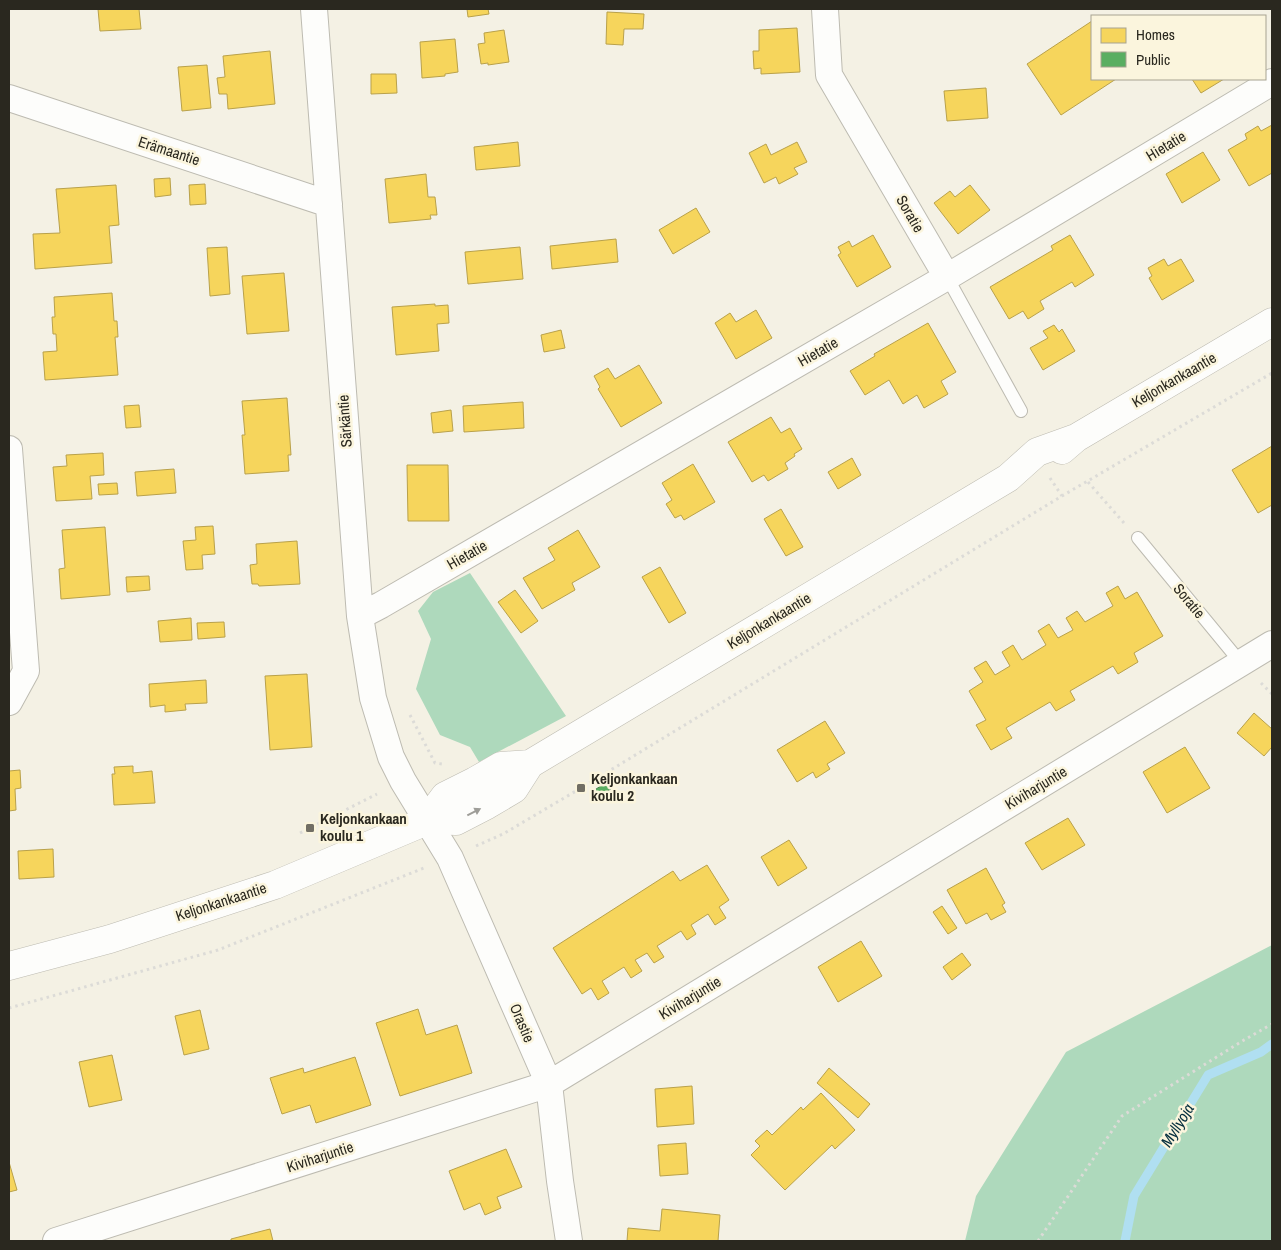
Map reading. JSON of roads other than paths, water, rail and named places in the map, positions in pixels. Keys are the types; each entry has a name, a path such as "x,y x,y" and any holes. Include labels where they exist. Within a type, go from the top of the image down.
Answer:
{"main road":[{"name":"Keljonkankaantie","path":"9,966 110,939 275,885 427,820 456,821 514,789 530,764 1008,478 1037,452 1076,438 1272,322"},
{"name":"Keljonkankaantie","path":"427,820 444,796 475,782 500,766 530,764"}],"street":[{"name":"Särkäntie","path":"314,9 360,616 373,698 391,757 427,820"},
{"name":"Soratie","path":"825,9 830,75 947,277"},
{"name":"Hietatie","path":"360,616 947,277 1272,82"},
{"name":"Erämaantie","path":"9,98 329,204"},
{"path":"9,448 26,671 9,702"},
{"name":"Kiviharjuntie","path":"56,1241 548,1084 1272,644"},
{"name":"Orastie","path":"427,820 450,858 548,1084 569,1241"}],"lane":[{"name":"Soratie","path":"947,277 1021,411"},
{"name":"Soratie","path":"1138,538 1241,664"}],"waterway":[{"name":"Myllyoja","path":"1125,1241 1134,1196 1208,1075 1261,1052 1272,1044"}],"place":[{"name":"Keljonkankaan koulu 2","path":"581,788"},
{"name":"Keljonkankaan koulu 1","path":"310,828"}]}
